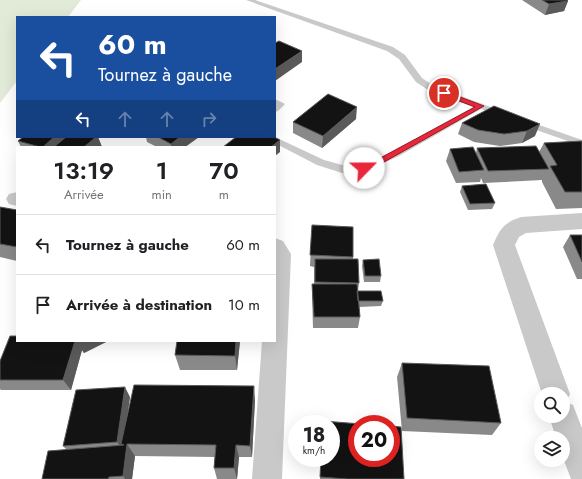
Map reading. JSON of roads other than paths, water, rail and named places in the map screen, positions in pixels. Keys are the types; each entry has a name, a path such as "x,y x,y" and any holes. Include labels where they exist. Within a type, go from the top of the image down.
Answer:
{"street":[{"path":"554,387 504,246 510,232 521,225 582,221"},
{"path":"276,248 280,254 276,323"},
{"path":"267,479 275,342"},
{"path":"566,423 582,470"}],"lane":[{"path":"249,0 390,49 402,57 419,80 431,88 582,143"},
{"path":"276,102 281,104 276,108"},
{"path":"270,138 333,167 355,171 374,165 480,106"}]}
